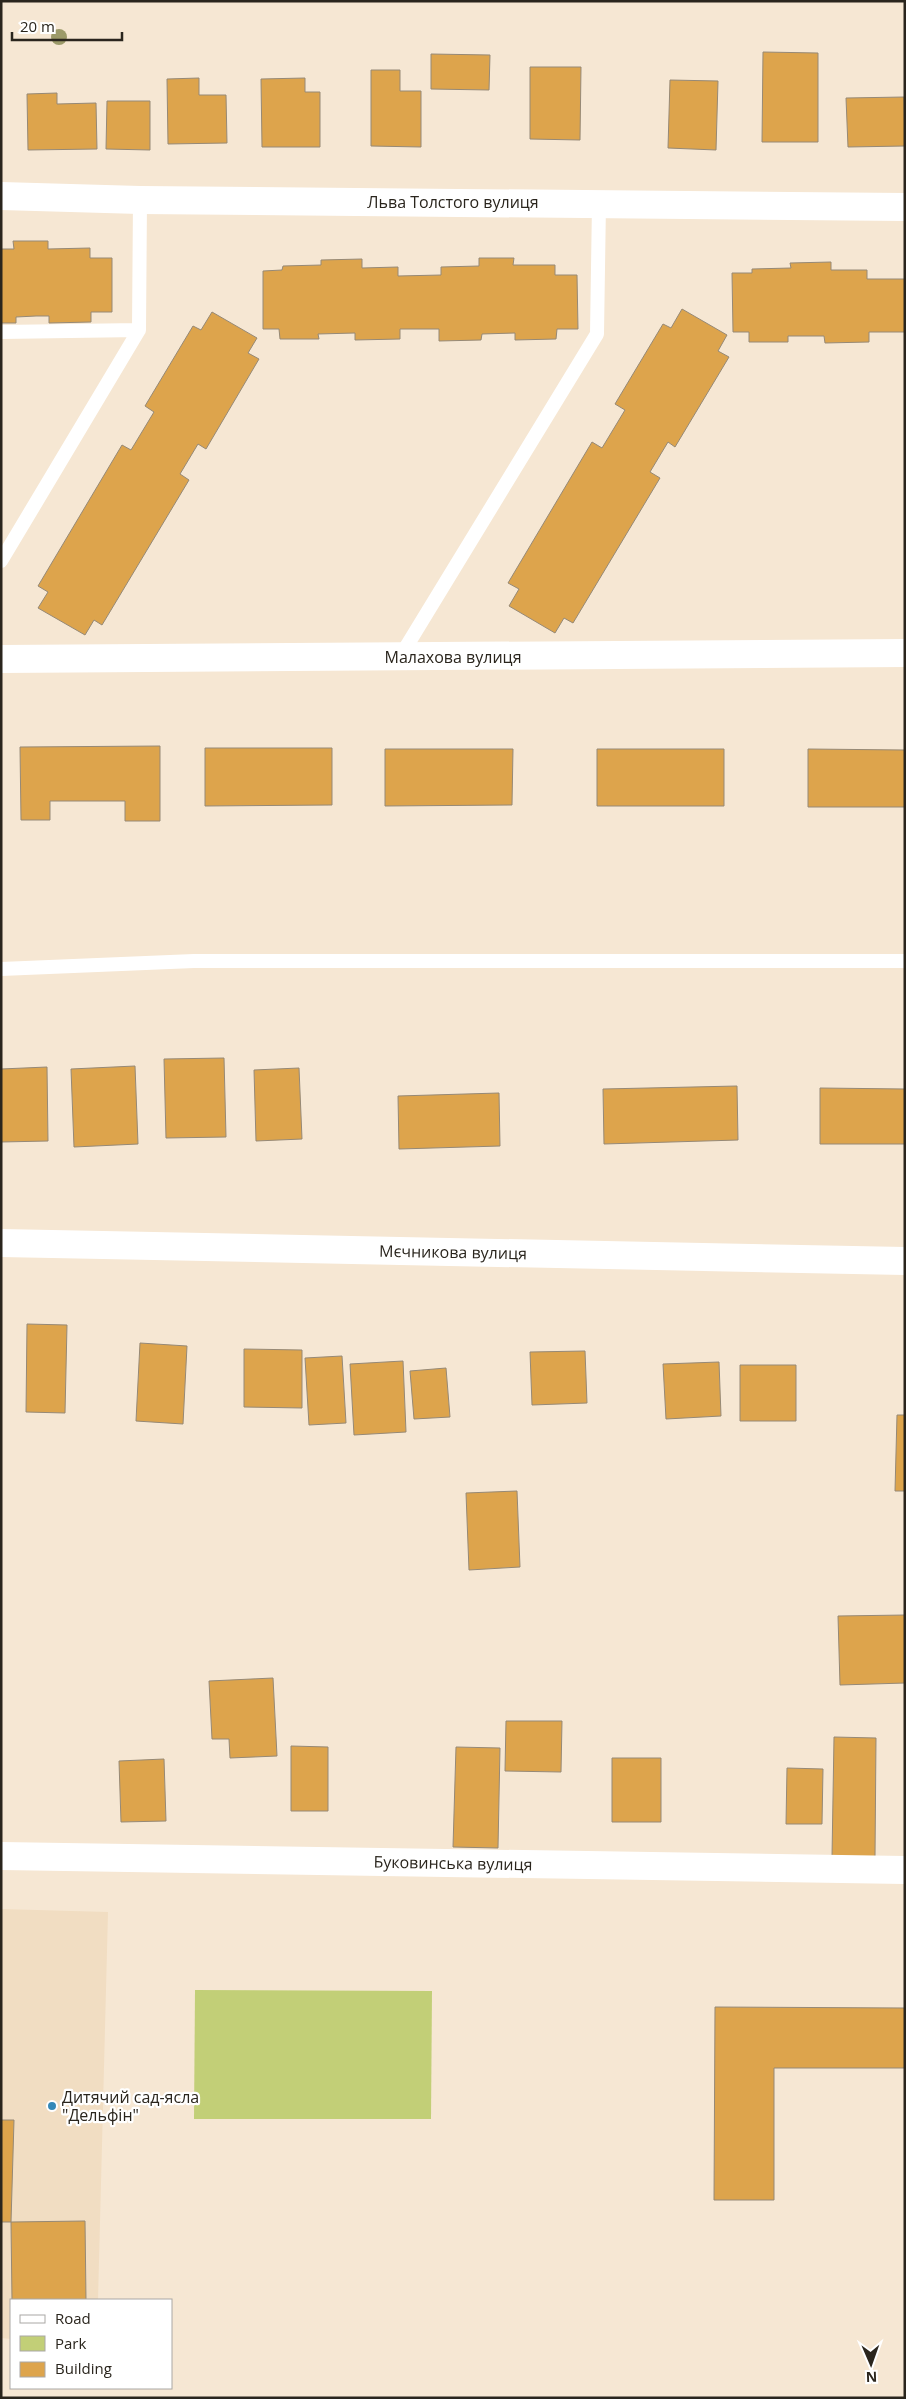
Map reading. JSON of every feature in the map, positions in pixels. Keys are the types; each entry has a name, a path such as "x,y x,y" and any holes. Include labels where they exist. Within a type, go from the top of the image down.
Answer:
{"street":[{"name":"Льва Толстого вулиця","path":"1,196 140,200 905,207"},
{"name":"Малахова вулиця","path":"1,660 905,653"},
{"name":"Мєчникова вулиця","path":"1,1244 905,1261"},
{"name":"Буковинська вулиця","path":"1,1856 905,1870"}],"lane":[{"path":"1,561 139,330 140,200"},
{"path":"400,657 597,334 599,204"},
{"path":"1,332 139,330"},
{"path":"1,969 194,962 905,960"}],"shaded area":[{"name":"Дитячий сад-ясла \"Дельфін\"","path":"1,1909 108,1912 98,2299 10,2299 10,2339 1,2338"}],"green space":[{"path":"195,1990 432,1991 431,2119 194,2119"}],"building":[{"path":"763,52 818,53 818,142 762,142"},
{"path":"431,54 490,55 489,90 431,89"},
{"path":"530,67 581,67 580,140 530,139"},
{"path":"371,70 400,70 400,91 421,91 421,147 371,146"},
{"path":"199,78 199,95 226,95 227,143 168,144 167,79"},
{"path":"305,78 305,92 320,92 320,147 262,147 261,79"},
{"path":"670,80 718,81 716,150 668,148"},
{"path":"57,93 57,104 96,103 97,149 28,150 27,94"},
{"path":"904,97 905,146 848,147 846,98"},
{"path":"107,101 150,101 150,150 106,149"},
{"path":"13,241 48,241 48,249 90,248 90,258 112,258 112,312 91,312 91,322 49,323 49,316 36,316 16,317 16,323 1,323 1,249 14,249"},
{"path":"479,258 514,258 513,265 555,265 555,275 577,275 578,329 557,329 556,339 515,340 515,333 482,334 481,340 439,341 439,329 400,329 400,339 355,340 355,333 318,334 319,339 280,339 279,329 263,329 263,271 282,270 283,266 321,265 321,260 362,259 362,268 398,267 398,276 441,275 441,267 479,266"},
{"path":"831,262 831,270 867,270 867,279 905,279 905,332 869,332 869,342 825,343 824,336 788,336 788,342 749,342 749,332 733,332 732,273 752,273 752,269 791,268 790,263"},
{"path":"682,309 727,335 718,351 729,357 675,447 668,442 650,472 660,478 573,623 564,618 555,633 509,606 519,589 508,583 592,442 602,448 625,410 615,404 663,324 671,328"},
{"path":"212,312 257,338 248,353 259,359 206,449 198,444 180,474 189,480 102,625 94,620 85,635 38,608 48,592 38,586 122,445 131,450 154,412 145,406 193,326 201,330"},
{"path":"160,746 160,821 125,821 125,801 50,801 50,820 21,820 20,747"},
{"path":"205,748 332,748 332,805 205,806"},
{"path":"385,749 513,749 512,805 385,806"},
{"path":"597,749 724,749 724,806 597,806"},
{"path":"808,749 905,750 905,807 808,807"},
{"path":"224,1058 226,1137 166,1138 164,1059"},
{"path":"135,1066 138,1144 74,1147 71,1069"},
{"path":"47,1067 48,1141 1,1142 1,1069"},
{"path":"299,1068 302,1139 256,1141 254,1070"},
{"path":"737,1086 738,1140 604,1144 603,1089"},
{"path":"820,1088 905,1089 905,1144 820,1144"},
{"path":"499,1093 500,1146 399,1149 398,1096"},
{"path":"27,1324 67,1325 65,1413 26,1412"},
{"path":"140,1343 187,1346 183,1424 136,1421"},
{"path":"244,1349 302,1350 302,1408 244,1407"},
{"path":"585,1351 587,1403 532,1405 530,1352"},
{"path":"342,1356 346,1423 309,1425 305,1358"},
{"path":"403,1361 406,1432 354,1435 350,1364"},
{"path":"719,1362 721,1416 666,1419 663,1364"},
{"path":"740,1365 796,1365 796,1421 740,1421"},
{"path":"446,1368 450,1417 414,1419 410,1371"},
{"path":"897,1415 905,1415 905,1491 895,1491"},
{"path":"517,1491 520,1567 469,1570 466,1493"},
{"path":"905,1615 905,1683 840,1685 838,1616"},
{"path":"273,1678 277,1756 230,1758 229,1739 212,1739 209,1681"},
{"path":"506,1721 562,1721 561,1772 505,1771"},
{"path":"834,1737 876,1738 875,1857 832,1857"},
{"path":"291,1746 328,1747 328,1811 291,1811"},
{"path":"456,1747 500,1748 498,1848 453,1847"},
{"path":"612,1758 661,1758 661,1822 612,1822"},
{"path":"164,1759 166,1821 121,1822 119,1761"},
{"path":"787,1768 823,1769 822,1824 786,1824"},
{"path":"715,2007 905,2008 905,2068 774,2068 774,2200 714,2200"},
{"path":"1,2120 14,2120 11,2222 1,2222"},
{"path":"85,2221 86,2299 12,2299 11,2222"}],"place":[{"name":"Дитячий сад-ясла \"Дельфін\"","path":"52,2106"}]}
